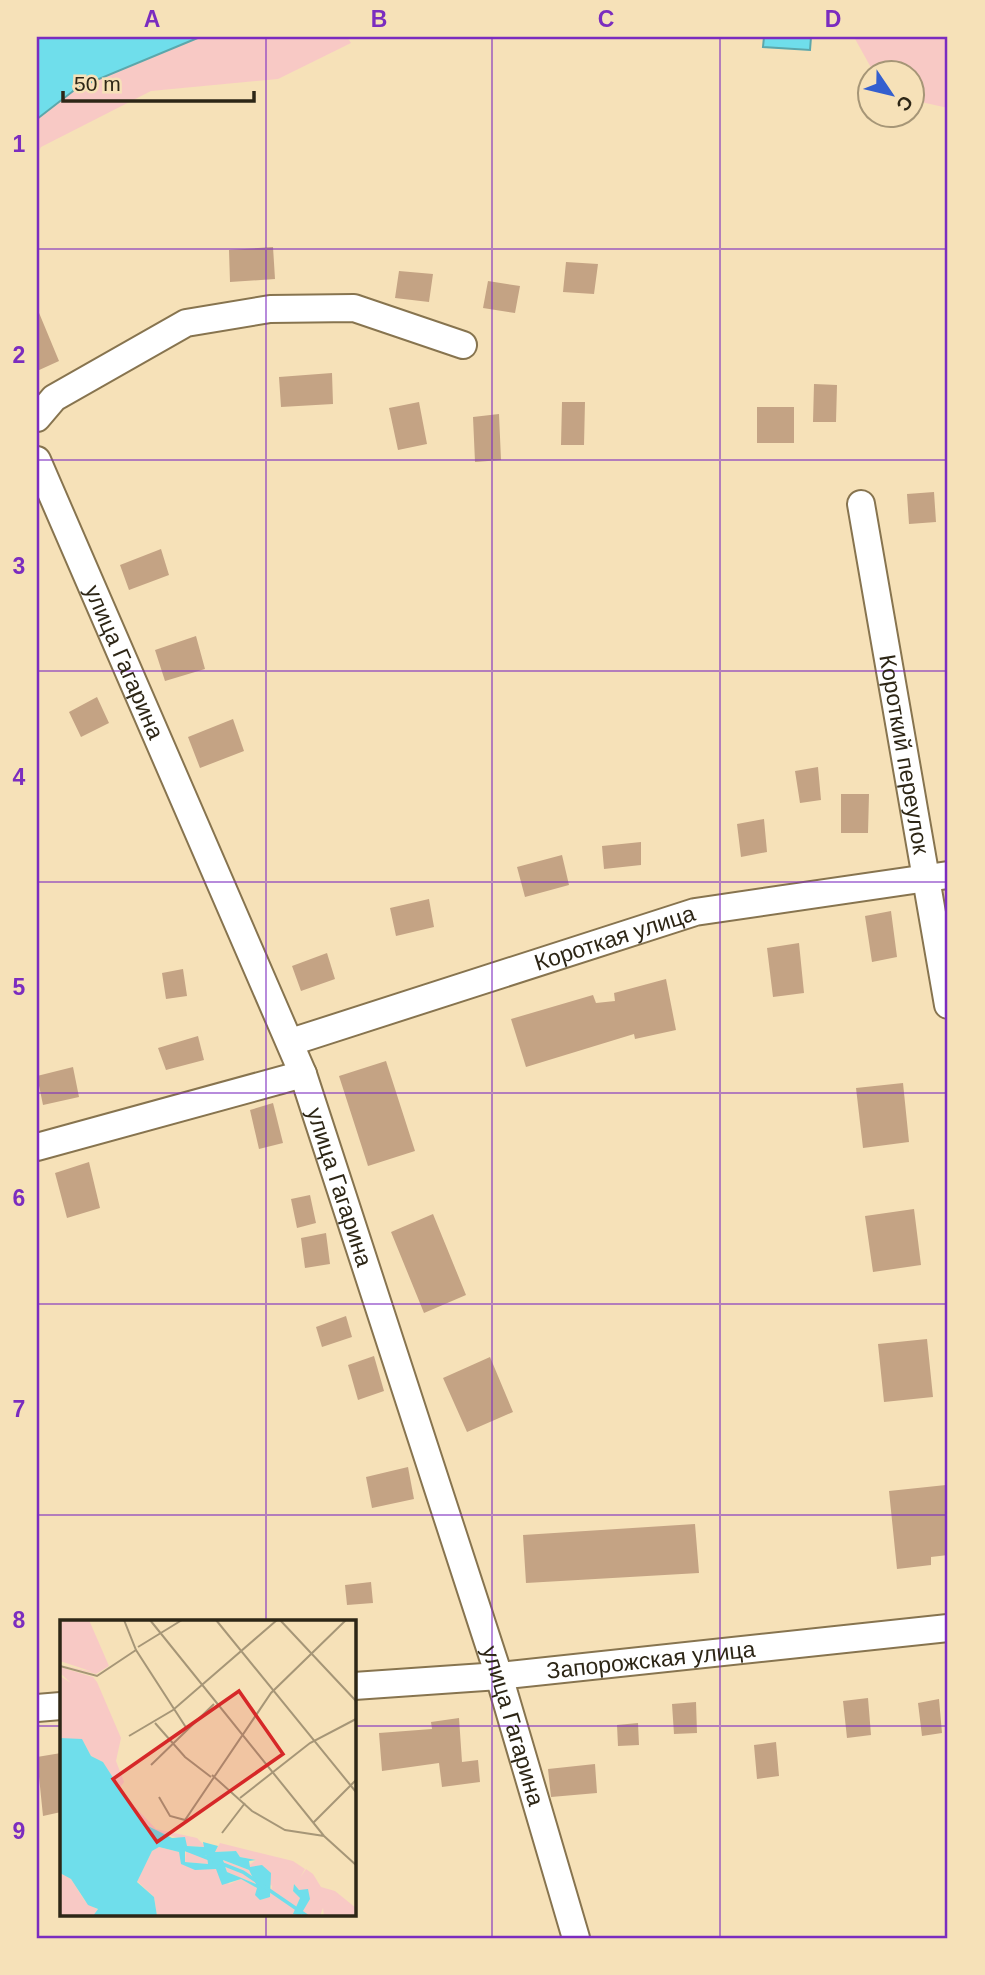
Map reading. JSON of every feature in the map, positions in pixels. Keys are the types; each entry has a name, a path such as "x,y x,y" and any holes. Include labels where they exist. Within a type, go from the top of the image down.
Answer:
{"street":[{"path":"37,418 54,398 186,323 270,309 354,307 463,345"},
{"name":"улица Гагарина","path":"37,460 303,1074 499,1676 576,1938"},
{"name":"Короткий переулок","path":"861,504 937,876 948,1005"},
{"name":"Короткая улица","path":"291,1042 695,912 937,876"},
{"path":"37,1147 303,1074"},
{"name":"Запорожская улица","path":"355,1686 499,1676 948,1629"},
{"path":"37,1708 60,1706"}],"shaded area":[{"path":"200,37 347,37 351,43 278,79 151,91 41,147 37,155 37,119 77,88"},
{"path":"854,37 948,37 948,108 926,103 926,60 867,60"}],"water":[{"path":"37,37 200,37 77,88 37,119"},
{"path":"764,37 811,37 810,50 763,47"}],"building":[{"path":"273,247 275,279 230,282 229,250"},
{"path":"566,262 598,264 594,294 563,292"},
{"path":"399,271 433,274 429,302 395,298"},
{"path":"488,281 520,286 515,313 483,308"},
{"path":"37,308 59,361 37,371"},
{"path":"332,373 333,404 281,407 279,377"},
{"path":"814,384 837,385 836,422 813,422"},
{"path":"419,402 427,444 398,450 389,408"},
{"path":"562,402 585,402 584,445 561,445"},
{"path":"757,407 794,407 794,443 757,443"},
{"path":"499,414 501,460 475,462 473,417"},
{"path":"934,492 936,522 909,524 907,494"},
{"path":"161,549 169,575 129,590 120,565"},
{"path":"196,636 205,669 165,681 155,650"},
{"path":"97,697 109,723 81,737 69,712"},
{"path":"233,719 244,751 200,768 188,737"},
{"path":"818,767 821,800 800,803 795,771"},
{"path":"841,794 869,794 868,833 841,833"},
{"path":"764,819 767,852 741,857 737,824"},
{"path":"641,842 641,865 604,869 602,846"},
{"path":"562,855 569,885 525,897 517,867"},
{"path":"429,899 434,927 396,936 390,908"},
{"path":"891,911 897,957 872,962 865,916"},
{"path":"799,943 804,993 773,997 767,948"},
{"path":"327,953 335,979 301,991 292,966"},
{"path":"183,969 187,996 166,999 162,973"},
{"path":"666,979 676,1030 635,1039 634,1034 526,1067 511,1019 593,995 596,1003 615,1001 614,993"},
{"path":"198,1036 204,1060 166,1070 158,1048"},
{"path":"386,1061 415,1151 368,1166 339,1076"},
{"path":"73,1067 79,1097 43,1105 37,1076"},
{"path":"903,1083 909,1142 863,1148 856,1088"},
{"path":"273,1103 283,1143 259,1149 250,1110"},
{"path":"89,1162 100,1208 67,1218 55,1173"},
{"path":"310,1195 316,1223 297,1228 291,1199"},
{"path":"914,1209 921,1265 873,1272 865,1216"},
{"path":"433,1214 466,1295 424,1313 391,1232"},
{"path":"326,1233 330,1264 305,1268 301,1238"},
{"path":"346,1316 352,1337 322,1347 316,1327"},
{"path":"927,1339 933,1397 884,1402 878,1344"},
{"path":"374,1356 384,1391 358,1400 348,1365"},
{"path":"490,1357 513,1412 467,1432 443,1378"},
{"path":"408,1467 414,1499 372,1508 366,1477"},
{"path":"946,1485 948,1555 931,1557 931,1565 897,1569 889,1491"},
{"path":"695,1524 699,1573 526,1583 523,1535"},
{"path":"371,1582 373,1603 347,1605 345,1585"},
{"path":"868,1698 871,1735 847,1738 843,1701"},
{"path":"939,1699 942,1733 922,1736 918,1703"},
{"path":"696,1702 697,1733 674,1734 672,1704"},
{"path":"459,1718 462,1762 478,1760 480,1782 442,1787 439,1763 382,1771 379,1733 432,1729 431,1722"},
{"path":"638,1723 639,1745 618,1746 617,1725"},
{"path":"776,1742 779,1776 757,1779 754,1745"},
{"path":"60,1753 60,1812 43,1816 37,1757"},
{"path":"595,1764 597,1793 551,1797 548,1769"}]}
